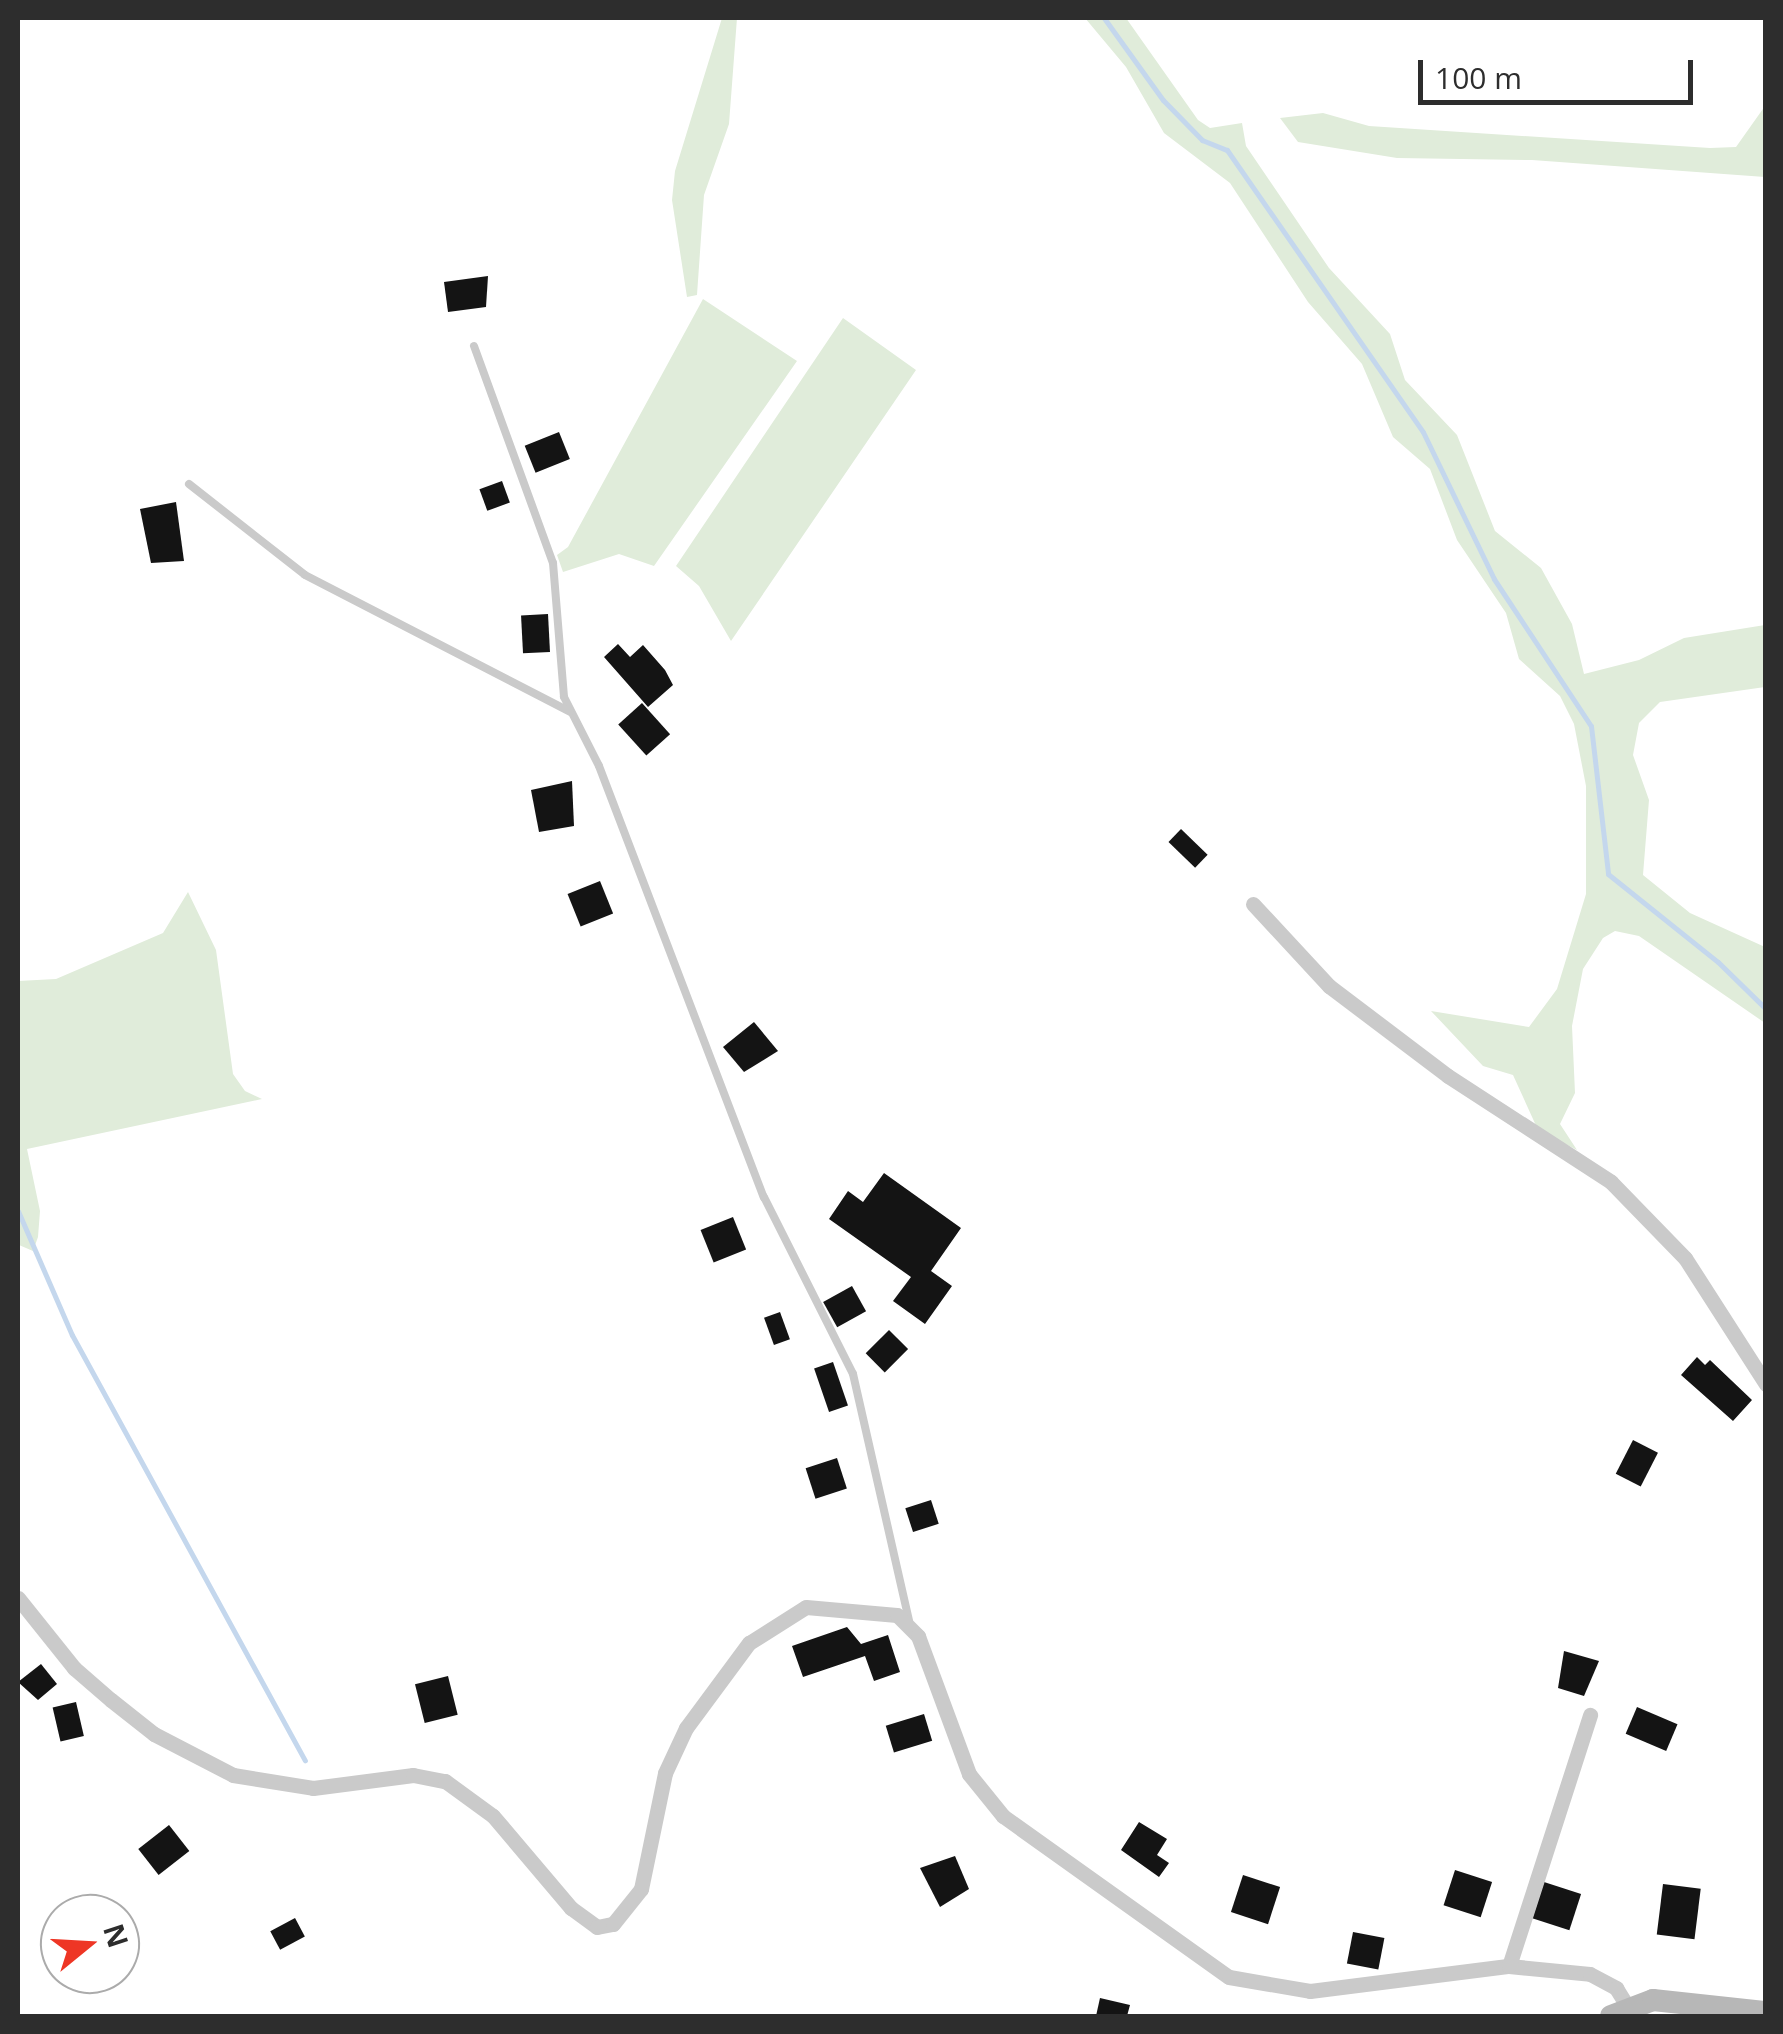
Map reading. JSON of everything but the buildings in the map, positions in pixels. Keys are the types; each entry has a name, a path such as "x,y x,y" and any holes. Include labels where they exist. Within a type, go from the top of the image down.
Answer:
{"street":[{"path":"1253,904 1329,986 1448,1076 1574,1154 1626,1196 1686,1258 1766,1384"},
{"path":"18,1598 74,1668 111,1700 154,1734 233,1775 313,1788 413,1775 445,1781 493,1816 571,1908 597,1927 614,1924 641,1888 666,1773 686,1728 749,1643 806,1607 908,1621 952,1739 1003,1816 1229,1977 1310,1990 1509,1966 1590,1974 1616,1988 1619,2012 1668,2000 1766,2012"},
{"path":"1509,1966 1590,1715"}],"lane":[{"path":"474,346 553,563 570,712 599,766 764,1197 853,1374 908,1621"},
{"path":"189,484 306,575 570,712"}],"green space":[{"path":"722,18 737,18 729,124 704,195 697,295 687,297 672,200 675,171"},
{"path":"1085,18 1126,18 1198,120 1210,128 1242,123 1246,146 1329,268 1390,334 1405,380 1457,435 1495,531 1541,568 1572,624 1584,674 1639,660 1684,638 1765,625 1765,687 1660,702 1639,723 1633,755 1649,800 1643,875 1690,913 1765,947 1765,1023 1639,936 1615,931 1603,938 1583,969 1572,1026 1575,1093 1560,1124 1577,1150 1538,1130 1513,1075 1483,1066 1431,1011 1529,1027 1557,989 1586,894 1586,786 1574,724 1560,696 1519,659 1506,613 1457,540 1430,469 1393,437 1362,364 1308,302 1230,183 1164,133 1126,67"},
{"path":"1765,106 1765,177 1532,160 1397,158 1298,142 1280,118 1323,113 1369,126 1710,148 1736,147"},
{"path":"703,299 797,361 654,566 619,554 563,572 557,555 568,547"},
{"path":"843,318 916,370 731,641 699,586 676,566"},
{"path":"188,892 216,950 233,1074 245,1091 262,1099 27,1149 40,1211 38,1237 33,1251 19,1245 18,981 56,979 163,933"}],"waterway":[{"path":"1104,18 1163,100 1202,140 1227,150 1423,432 1494,579 1591,726 1608,874 1718,962 1766,1009"},
{"path":"18,1211 72,1335 305,1760"}]}
